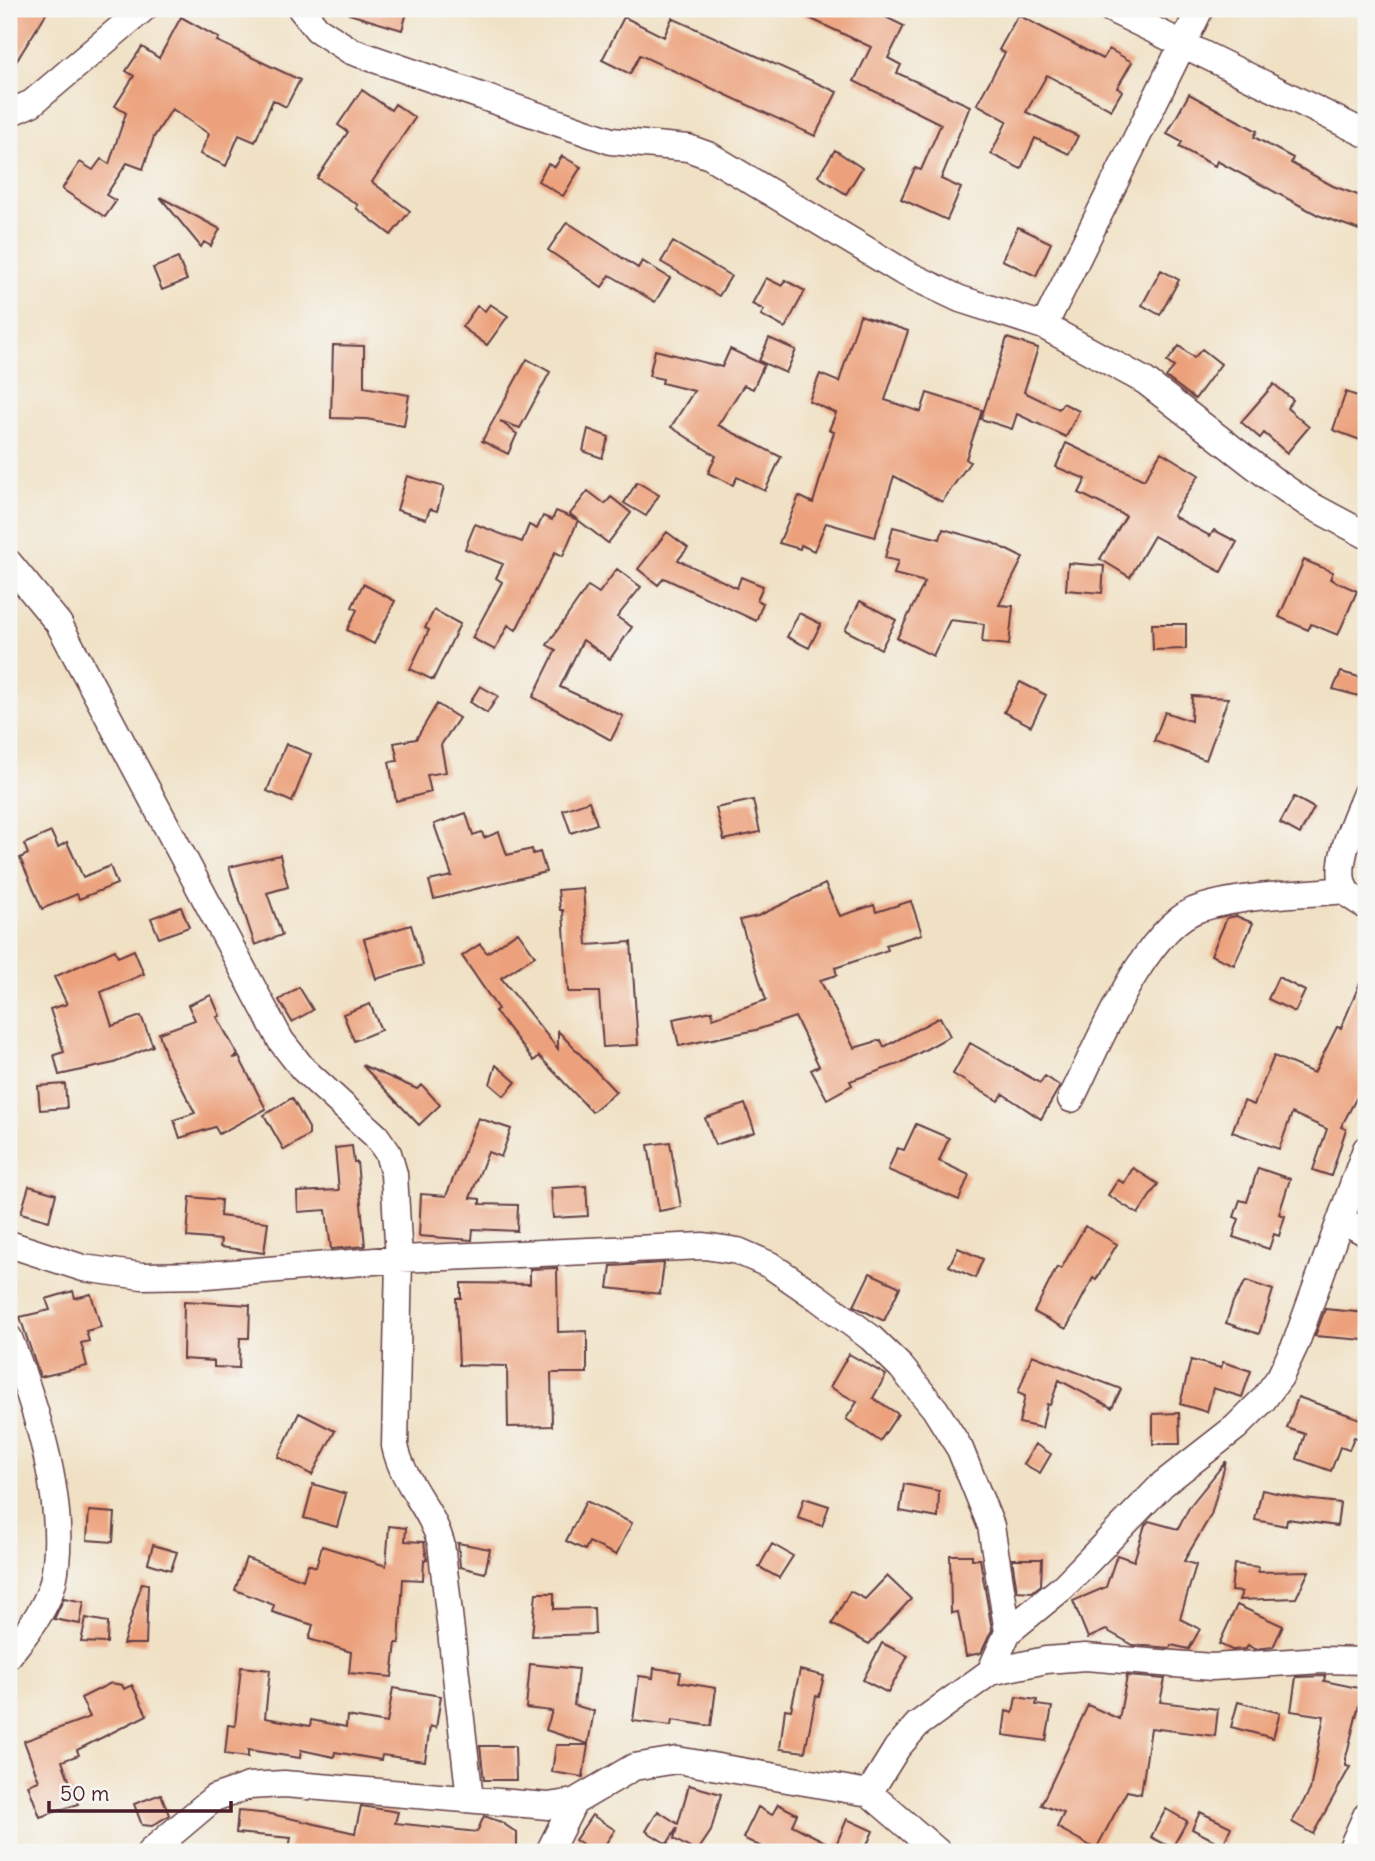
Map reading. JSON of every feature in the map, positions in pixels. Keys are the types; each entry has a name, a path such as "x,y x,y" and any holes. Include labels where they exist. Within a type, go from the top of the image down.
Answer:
{"street":[{"path":"9,113 32,103 143,9"},
{"path":"301,9 317,29 351,51 611,141 688,148 710,156 903,272 960,299 1044,326 1145,381 1273,480 1308,504 1366,535"},
{"path":"1111,9 1366,134"},
{"path":"1044,326 1200,9"},
{"path":"9,562 59,625 281,1041 303,1069 376,1136 388,1153 394,1174 399,1259 395,1446 399,1464 437,1528 441,1544 470,1799"},
{"path":"1366,793 1344,855 1342,878 1345,890 1366,906"},
{"path":"1071,1099 1140,965 1177,919 1200,908 1235,901 1345,890"},
{"path":"990,1672 1008,1632 1063,1587 1163,1484 1236,1427 1263,1400 1280,1377 1296,1343 1366,1149"},
{"path":"1340,1219 1366,1233"},
{"path":"9,1244 83,1268 142,1276 207,1275 399,1259 704,1246 737,1251 770,1265 871,1338 901,1367 935,1409 960,1449 991,1526 1008,1632"},
{"path":"9,1338 24,1376 49,1461 57,1542 52,1583 34,1623 9,1655"},
{"path":"869,1793 897,1748 917,1725 990,1672 1046,1660 1085,1657 1212,1667 1322,1660 1366,1661"},
{"path":"150,1852 214,1798 249,1786 284,1784 530,1806 574,1802 634,1767 677,1760 838,1785 869,1793 938,1852"},
{"path":"549,1852 574,1802"},
{"path":"1350,1852 1366,1816"}],"building":[{"path":"18,9 49,9 9,73 9,26"},
{"path":"349,9 408,9 402,30 349,14"},
{"path":"790,9 869,9 904,26 888,58 901,65 897,73 970,106 941,179 961,188 947,220 901,199 915,168 921,170 941,124 854,81 871,47"},
{"path":"1018,15 1103,59 1109,49 1132,62 1117,88 1122,91 1111,110 1047,75 1026,112 1078,136 1069,154 1035,138 1021,169 991,154 1007,121 977,104 1005,53 999,50"},
{"path":"181,17 219,38 217,41 300,80 286,107 273,100 255,142 239,135 226,166 200,154 209,134 172,109 154,137 143,169 127,163 106,195 116,201 105,217 62,189 80,162 93,170 101,159 109,164 126,113 115,106 134,76 126,71 142,47 159,58"},
{"path":"624,17 664,37 672,18 837,92 815,136 640,55 630,74 602,60"},
{"path":"362,90 391,110 395,104 415,118 372,182 410,211 391,235 356,208 358,205 317,178 348,132 338,125"},
{"path":"1189,94 1257,131 1254,137 1293,158 1291,163 1333,186 1366,198 1366,221 1362,231 1318,215 1217,161 1215,166 1179,147 1182,142 1167,134"},
{"path":"835,150 862,168 846,194 818,176"},
{"path":"562,156 581,167 563,196 538,181 548,164 555,167"},
{"path":"160,197 220,229 211,246 204,242 201,247"},
{"path":"567,222 638,268 642,261 670,278 655,302 610,275 602,287 548,250"},
{"path":"1018,227 1051,243 1036,276 1002,260"},
{"path":"673,242 731,276 719,296 661,262"},
{"path":"178,258 187,280 162,290 153,268"},
{"path":"1161,270 1179,280 1160,315 1142,305"},
{"path":"766,278 782,286 785,280 805,291 785,328 761,315 764,310 752,304"},
{"path":"490,304 508,316 487,345 462,327 477,306 485,311"},
{"path":"860,315 908,331 885,400 921,412 927,393 982,410 966,459 970,462 942,502 894,476 875,537 826,523 814,551 801,545 800,549 779,543 799,496 813,503 834,432 829,430 836,413 809,401 820,374 839,382"},
{"path":"769,338 796,350 786,373 759,361"},
{"path":"1007,338 1038,348 1024,392 1059,409 1063,403 1079,411 1066,437 1017,414 1012,429 981,419"},
{"path":"333,345 364,346 364,387 409,395 404,426 366,419 331,418"},
{"path":"1179,346 1194,358 1202,349 1221,364 1195,399 1166,377 1174,367 1167,362"},
{"path":"730,349 764,365 753,389 744,385 718,425 781,457 765,491 737,477 733,485 708,473 716,456 671,427 694,391 662,383 663,379 649,376 655,350 722,367"},
{"path":"527,359 550,372 520,428 500,421 517,434 508,454 482,441"},
{"path":"1274,384 1293,400 1287,408 1309,427 1287,453 1264,433 1260,438 1241,422"},
{"path":"1346,392 1366,399 1366,442 1333,430"},
{"path":"588,429 609,437 602,458 583,451"},
{"path":"1066,443 1144,480 1161,452 1199,475 1173,516 1210,536 1214,530 1237,542 1221,572 1154,536 1130,577 1100,559 1126,516 1079,493 1086,479 1056,467"},
{"path":"407,476 444,487 437,511 430,509 426,519 397,510"},
{"path":"637,482 659,495 646,516 624,503"},
{"path":"588,491 605,504 611,497 631,513 608,543 570,514"},
{"path":"556,511 578,520 563,556 555,552 516,630 508,625 495,650 472,638 502,582 496,578 503,564 465,549 475,524 522,542 529,525 537,529 543,516 552,520"},
{"path":"893,527 940,539 943,529 993,543 1023,558 999,605 1013,606 1009,645 982,642 984,624 950,620 933,656 897,638 925,582 894,574 898,561 885,558"},
{"path":"667,532 688,548 678,560 737,588 741,577 763,586 757,600 763,603 756,621 664,578 658,585 638,569"},
{"path":"1304,560 1333,572 1330,579 1357,591 1338,635 1311,624 1308,630 1279,617"},
{"path":"1068,563 1104,566 1102,593 1066,590"},
{"path":"617,569 641,587 617,617 632,627 610,659 583,640 560,687 623,716 611,740 533,697 556,650 547,645 588,586 599,593"},
{"path":"363,584 395,601 374,644 347,630 357,610 352,607"},
{"path":"860,601 896,620 881,649 845,630"},
{"path":"434,610 460,624 433,680 410,669 429,630 425,628"},
{"path":"799,613 821,624 809,648 787,637"},
{"path":"1152,624 1186,624 1186,649 1153,650"},
{"path":"1341,672 1366,679 1359,696 1333,689"},
{"path":"1020,682 1046,695 1031,726 1004,712"},
{"path":"480,686 498,696 487,713 470,702"},
{"path":"1192,696 1228,698 1206,760 1154,741 1165,712 1191,721"},
{"path":"437,704 459,718 441,745 446,772 427,775 431,792 396,801 389,762 398,761 394,743 416,739"},
{"path":"286,744 311,754 292,802 267,791"},
{"path":"1294,797 1314,808 1300,834 1280,823"},
{"path":"753,800 760,832 724,840 716,808"},
{"path":"589,801 597,824 571,833 563,810"},
{"path":"466,813 473,835 482,832 484,838 499,832 507,855 532,849 533,854 540,852 546,872 434,899 429,881 452,876 434,824"},
{"path":"51,832 58,847 67,842 83,877 110,866 117,884 79,899 77,894 42,909 20,858 28,854 24,844"},
{"path":"280,855 288,887 267,893 282,935 255,945 229,867"},
{"path":"825,884 840,916 874,905 876,912 911,901 922,934 886,945 888,950 835,968 837,975 820,980 854,1048 881,1040 884,1047 940,1017 950,1036 901,1063 850,1081 852,1085 827,1099 811,1070 819,1066 795,1017 756,1030 679,1046 673,1019 712,1011 713,1018 766,1000 740,920 758,916"},
{"path":"583,888 587,945 631,942 638,1045 603,1047 599,992 568,992 563,910 560,910 558,890"},
{"path":"181,907 189,927 159,938 151,918"},
{"path":"1236,916 1253,923 1234,965 1211,955 1227,918"},
{"path":"411,925 423,965 376,979 364,939"},
{"path":"518,932 535,956 501,978 558,1049 558,1031 616,1092 592,1112 539,1056 534,1061 495,1011 498,1009 462,956 480,944 487,953"},
{"path":"115,950 118,957 134,950 144,974 101,992 112,1026 141,1016 153,1046 114,1063 59,1075 54,1055 64,1052 50,1009 67,1004 54,977"},
{"path":"1366,969 1366,1080 1341,1127 1346,1129 1331,1176 1313,1170 1327,1129 1292,1113 1279,1149 1232,1132 1244,1101 1254,1105 1274,1056 1314,1073 1337,1027 1341,1028"},
{"path":"1278,977 1305,991 1295,1012 1268,999"},
{"path":"299,987 313,1010 292,1022 279,1000"},
{"path":"211,995 220,1016 217,1017 238,1055 233,1058 239,1057 266,1109 219,1134 215,1127 180,1138 174,1120 195,1113 167,1059 159,1033 195,1020 188,1005"},
{"path":"370,1004 381,1030 354,1041 343,1014"},
{"path":"970,1043 1040,1083 1045,1076 1060,1086 1041,1119 1003,1094 998,1101 953,1074"},
{"path":"362,1065 417,1089 422,1085 440,1105 419,1125"},
{"path":"496,1065 516,1082 504,1096 490,1084"},
{"path":"65,1084 67,1108 40,1110 38,1086"},
{"path":"292,1098 309,1128 309,1135 284,1150 264,1115"},
{"path":"745,1104 755,1132 715,1145 705,1118"},
{"path":"478,1118 511,1129 501,1157 488,1152 470,1198 480,1199 480,1204 518,1205 517,1231 473,1229 472,1240 419,1236 421,1194 446,1196"},
{"path":"916,1124 949,1138 939,1161 969,1175 959,1200 888,1170 897,1148 904,1150"},
{"path":"670,1142 681,1207 659,1211 648,1145"},
{"path":"352,1146 354,1162 357,1162 365,1246 331,1249 326,1210 298,1212 297,1192 339,1190 335,1148"},
{"path":"1133,1168 1158,1184 1138,1214 1108,1195 1118,1180 1124,1183"},
{"path":"1258,1168 1290,1179 1279,1214 1285,1216 1279,1236 1274,1234 1269,1249 1233,1237 1239,1219 1234,1217 1240,1200 1247,1202"},
{"path":"29,1186 56,1194 49,1221 21,1213"},
{"path":"586,1186 588,1216 553,1218 551,1188"},
{"path":"190,1197 221,1200 220,1216 268,1222 264,1253 220,1247 221,1240 187,1237"},
{"path":"1085,1226 1117,1244 1096,1280 1093,1278 1066,1329 1034,1312 1057,1267 1061,1269"},
{"path":"958,1248 983,1259 975,1278 949,1266"},
{"path":"664,1263 660,1294 608,1288 611,1266"},
{"path":"557,1268 558,1332 587,1331 587,1373 551,1373 552,1426 508,1427 507,1366 459,1365 456,1298 461,1298 461,1283 530,1284 530,1269"},
{"path":"870,1273 900,1287 884,1321 854,1306"},
{"path":"1246,1281 1273,1290 1259,1334 1226,1323 1233,1302"},
{"path":"73,1291 75,1298 91,1294 101,1327 86,1331 89,1341 81,1343 87,1366 40,1377 20,1317 50,1310 46,1299"},
{"path":"184,1301 250,1305 249,1338 240,1338 239,1368 214,1367 214,1361 183,1359"},
{"path":"1325,1309 1366,1313 1364,1340 1315,1336"},
{"path":"849,1354 886,1375 873,1398 898,1414 880,1441 846,1419 857,1402 830,1387"},
{"path":"1032,1355 1121,1389 1112,1408 1059,1380 1050,1405 1047,1404 1042,1428 1019,1423 1025,1396 1018,1393"},
{"path":"1191,1360 1221,1368 1223,1362 1251,1371 1242,1397 1213,1388 1207,1412 1180,1404"},
{"path":"1298,1397 1366,1421 1361,1439 1354,1437 1349,1450 1340,1447 1331,1471 1297,1459 1305,1434 1287,1428"},
{"path":"299,1413 335,1431 312,1475 278,1457"},
{"path":"1179,1413 1180,1444 1153,1444 1153,1414"},
{"path":"1035,1444 1051,1454 1040,1473 1024,1464"},
{"path":"1226,1461 1211,1515 1184,1561 1196,1565 1180,1619 1200,1629 1189,1649 1171,1645 1170,1648 1133,1645 1106,1630 1088,1638 1073,1601 1106,1587 1117,1555 1134,1561 1145,1525 1149,1521 1178,1529 1190,1506"},
{"path":"313,1484 346,1494 337,1527 304,1518"},
{"path":"904,1484 939,1491 938,1518 900,1511"},
{"path":"1262,1490 1340,1503 1337,1526 1287,1519 1286,1526 1255,1520"},
{"path":"804,1498 829,1506 822,1526 798,1518"},
{"path":"586,1501 632,1523 616,1555 589,1542 585,1550 566,1541"},
{"path":"89,1511 115,1513 113,1542 87,1540"},
{"path":"389,1526 406,1528 405,1541 424,1542 427,1560 424,1560 423,1580 403,1579 399,1643 396,1643 392,1677 349,1673 351,1652 309,1639 313,1625 272,1612 274,1605 235,1590 246,1558 303,1580 308,1564 316,1567 322,1546 386,1566"},
{"path":"458,1543 490,1549 485,1573 460,1567"},
{"path":"772,1544 793,1556 779,1578 759,1567"},
{"path":"153,1545 177,1552 171,1570 148,1563"},
{"path":"950,1555 972,1555 972,1559 980,1559 992,1630 981,1653 966,1656 958,1612 951,1613"},
{"path":"1012,1559 1042,1559 1041,1585 1032,1592 1017,1591"},
{"path":"1234,1564 1259,1567 1258,1572 1309,1571 1296,1598 1239,1600 1242,1592 1231,1591"},
{"path":"887,1576 911,1599 869,1644 832,1624 850,1591 865,1599"},
{"path":"142,1583 148,1584 146,1644 123,1644"},
{"path":"536,1593 554,1593 554,1609 594,1608 595,1634 532,1636"},
{"path":"64,1598 84,1602 80,1624 54,1619"},
{"path":"1237,1605 1283,1626 1273,1647 1254,1649 1248,1645 1246,1649 1232,1650 1219,1644"},
{"path":"86,1618 108,1622 107,1643 81,1642"},
{"path":"882,1643 908,1656 888,1693 863,1680"},
{"path":"530,1664 578,1669 574,1705 594,1711 588,1744 546,1730 552,1711 526,1708"},
{"path":"241,1667 270,1670 265,1718 310,1726 311,1720 346,1727 347,1716 387,1723 393,1688 441,1696 436,1728 430,1726 425,1761 382,1755 381,1760 335,1752 334,1757 301,1750 300,1758 248,1750 248,1757 225,1754 228,1725 235,1726"},
{"path":"654,1668 681,1672 679,1682 716,1688 711,1726 672,1720 671,1726 633,1721 639,1676 653,1678"},
{"path":"800,1670 824,1676 819,1697 816,1696 805,1752 780,1749 785,1709 791,1710"},
{"path":"1127,1676 1165,1679 1160,1702 1218,1709 1215,1736 1151,1728 1141,1794 1127,1791 1096,1849 1057,1827 1064,1813 1041,1805 1088,1705 1119,1719"},
{"path":"1325,1676 1324,1681 1363,1689 1346,1757 1346,1766 1350,1767 1313,1834 1292,1822 1310,1790 1324,1716 1291,1711 1296,1677"},
{"path":"111,1683 122,1685 124,1689 132,1685 147,1715 77,1750 79,1755 62,1761 78,1804 40,1817 28,1785 39,1781 24,1741 90,1717 81,1698"},
{"path":"1016,1697 1037,1700 1036,1705 1052,1707 1046,1741 1003,1735 1006,1711 1013,1713"},
{"path":"1238,1702 1280,1713 1273,1738 1231,1727"},
{"path":"556,1745 588,1745 583,1777 552,1772"},
{"path":"480,1746 515,1746 516,1780 484,1780"},
{"path":"689,1785 721,1794 711,1831 697,1852 674,1839 677,1828 667,1844 646,1831 658,1811 678,1824"},
{"path":"161,1794 169,1815 152,1826 142,1825 134,1804"},
{"path":"778,1804 797,1814 792,1825 835,1847 847,1819 873,1831 864,1852 772,1852 743,1838 758,1807 772,1815"},
{"path":"361,1806 398,1812 395,1823 477,1832 484,1816 501,1822 517,1833 517,1852 288,1852 291,1838 236,1833 238,1811 271,1814 355,1833"},
{"path":"1166,1809 1187,1821 1172,1848 1151,1837"},
{"path":"1200,1812 1231,1827 1223,1845 1192,1829"},
{"path":"592,1815 615,1830 600,1852 593,1852 575,1840"}]}
